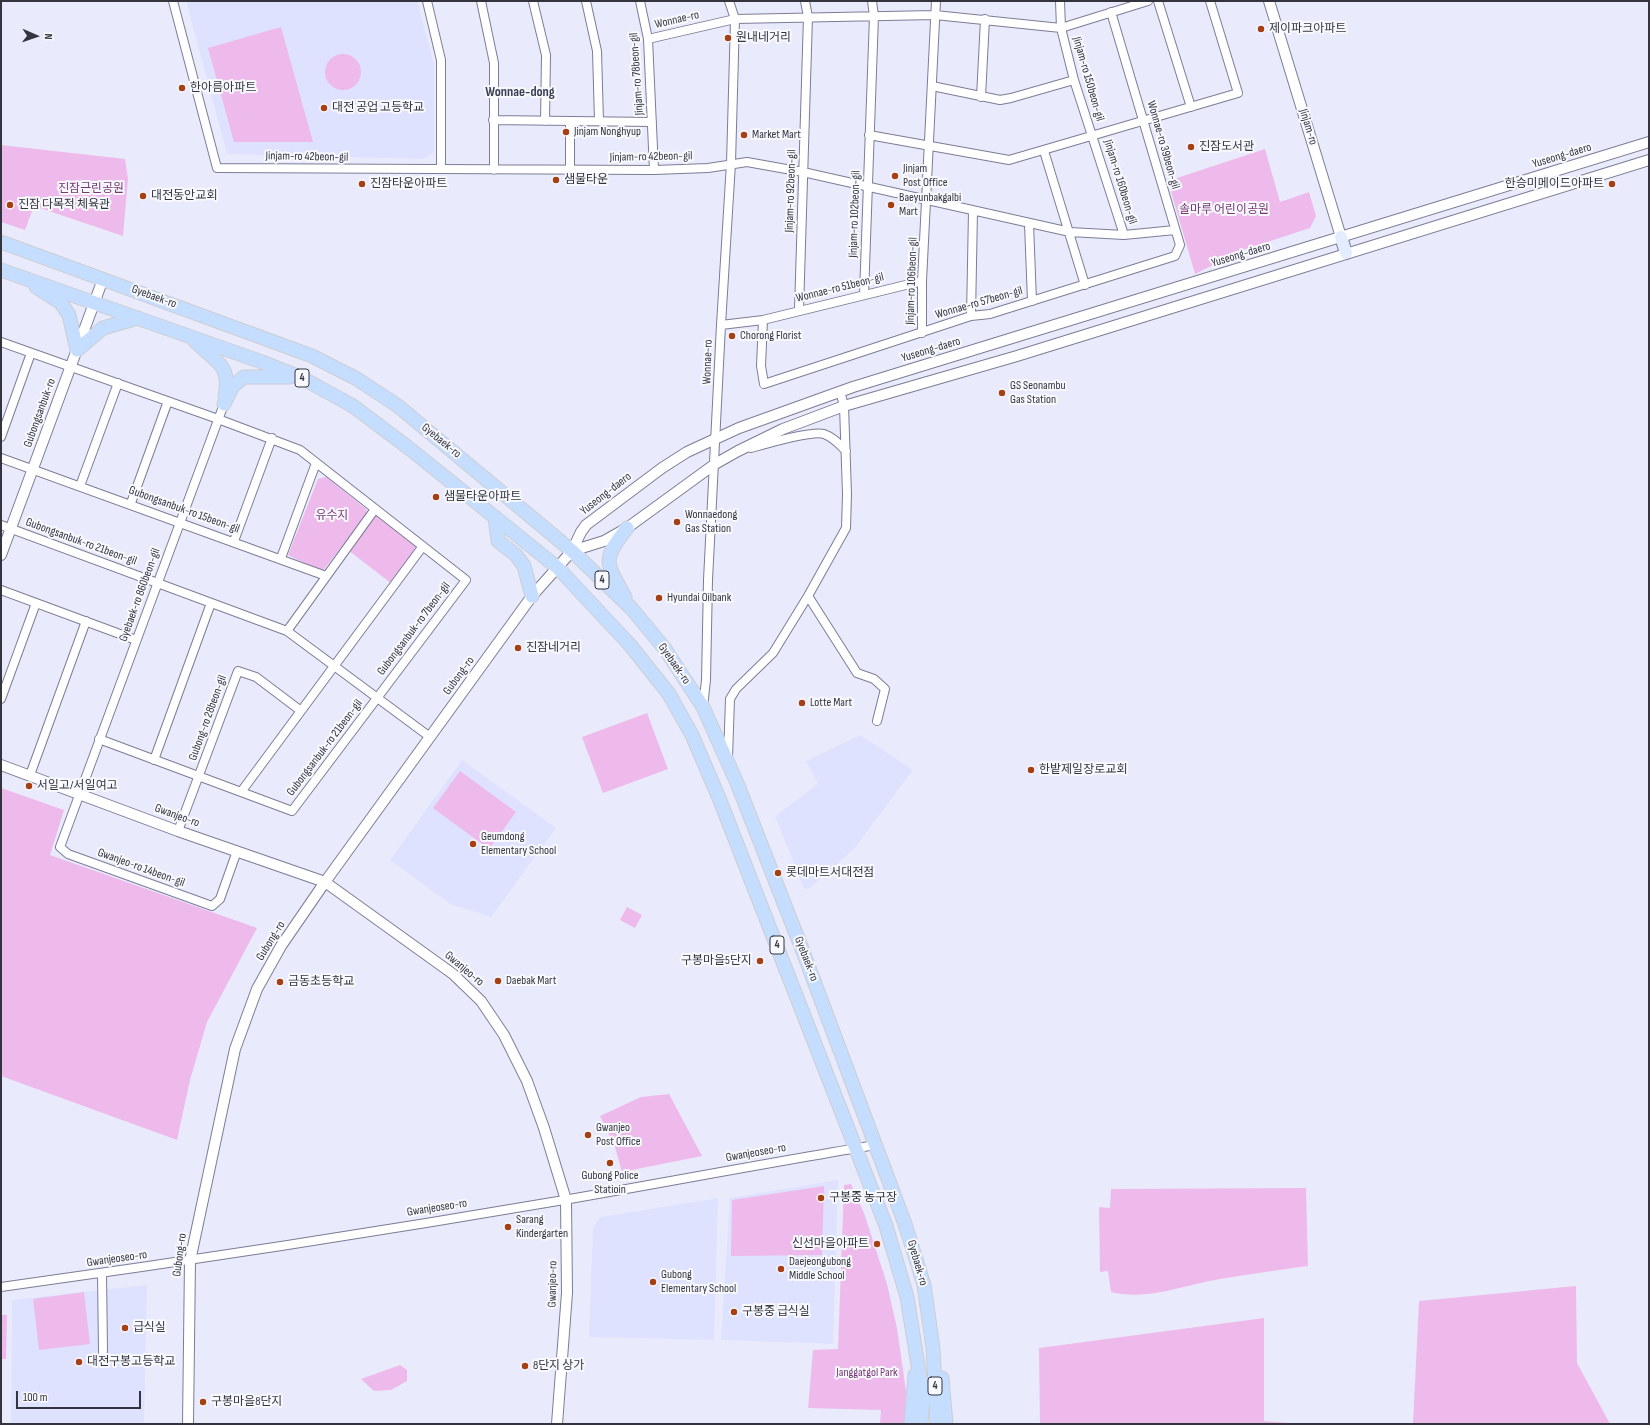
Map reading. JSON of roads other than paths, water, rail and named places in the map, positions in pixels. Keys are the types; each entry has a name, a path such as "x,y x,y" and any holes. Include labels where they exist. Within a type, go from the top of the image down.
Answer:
{"main road":[{"name":"Jinjam-ro","path":"1341,238 1346,253"},
{"name":"Gyebaek-ro","path":"1,242 312,356 357,379 398,406 572,551 632,609 665,649 704,707 728,758 905,1224 924,1285 933,1348 937,1424"},
{"name":"Gyebaek-ro","path":"1,270 189,335 302,378 353,406 558,568 630,645 669,694 692,735 722,806 886,1226 905,1290 923,1396 921,1424"},
{"path":"26,279 43,293 61,303 69,315 77,350 103,328 138,318"},
{"path":"189,335 224,367 228,384 224,404"},
{"path":"224,404 234,386 244,377 271,376 302,378"},
{"path":"495,517 498,541 516,555 524,566 532,596"},
{"path":"627,528 610,550 608,561 611,573 632,609"},
{"path":"933,1348 942,1375 946,1424"},
{"path":"911,1424 912,1397 917,1363"}],"street":[{"name":"Jinjam-ro 42beon-gil","path":"173,1 217,168 654,170 708,168 731,163"},
{"path":"427,1 440,60 441,169"},
{"path":"481,1 494,63 494,170"},
{"path":"533,1 546,55 545,121"},
{"path":"586,1 597,51 599,121"},
{"name":"Jinjam-ro 78beon-gil","path":"640,1 648,38 654,170"},
{"name":"Wonnae-ro","path":"704,707 708,580 731,163 735,18 730,1"},
{"name":"Jinjam-ro 92beon-gil","path":"799,310 808,17 805,1"},
{"name":"Jinjam-ro 102beon-gil","path":"864,295 874,16 872,1"},
{"name":"Jinjam-ro 106beon-gil","path":"922,333 922,281 936,1"},
{"path":"1060,1 1061,28"},
{"name":"Jinjam-ro 150beon-gil","path":"735,18 935,15 1061,28 1148,1"},
{"path":"1158,1 1191,107"},
{"name":"Jinjam-ro 160beon-gil","path":"929,145 1009,160 1144,122 1238,93 1210,1"},
{"name":"Jinjam-ro","path":"1270,1 1341,238"},
{"name":"Wonnae-ro 39beon-gil","path":"1110,12 1175,230"},
{"name":"Wonnae-ro","path":"648,38 735,18"},
{"path":"982,97 985,19"},
{"name":"Jinjam-ro 150beon-gil","path":"1061,28 1074,80 1093,136"},
{"path":"932,86 1000,100 1074,80"},
{"path":"493,120 652,122"},
{"path":"570,121 570,170"},
{"path":"869,135 929,145"},
{"name":"Jinjam-ro 160beon-gil","path":"1093,136 1124,235"},
{"name":"Yuseong-daero","path":"572,551 586,525 662,468 717,437 840,391 1649,142"},
{"path":"1044,151 1085,284"},
{"path":"572,551 604,541 627,528 715,464 738,451 783,429 844,406 1017,356 1649,160"},
{"path":"731,163 747,162 804,172 927,199 1029,224 1070,232 1124,235 1175,230"},
{"path":"971,316 974,211"},
{"path":"1029,224 1032,301"},
{"name":"Wonnae-ro 57beon-gil","path":"763,320 761,366 764,384 971,316 990,314 1175,256 1180,245 1175,230"},
{"name":"Gubongsanbuk-ro","path":"1,555 6,527 33,470 103,279"},
{"name":"Wonnae-ro 51beon-gil","path":"721,325 763,320 922,281"},
{"name":"Gubongsanbuk-ro 7beon-gil","path":"1,342 272,438 300,450 466,580 377,699"},
{"path":"1,437 31,353"},
{"path":"80,486 118,383"},
{"path":"728,758 730,699 736,689 773,653 808,596 846,528 846,451 844,406 840,391"},
{"path":"131,503 168,402"},
{"name":"Gyebaek-ro 860beon-gil","path":"79,794 224,404"},
{"path":"738,451 809,434 822,433 832,438 846,451"},
{"path":"234,541 272,438"},
{"name":"Gubongsanbuk-ro 15beon-gil","path":"1,458 131,503 326,576"},
{"path":"281,558 316,463"},
{"path":"287,631 375,509"},
{"name":"Gubongsanbuk-ro 21beon-gil","path":"6,527 287,631 430,737"},
{"path":"241,792 423,546"},
{"name":"Gubong-ro","path":"188,1424 190,1261 235,1050 257,989 281,946 325,882 532,596 572,551"},
{"path":"1,590 136,640"},
{"path":"808,596 857,673 874,679 885,689 876,721"},
{"path":"1,699 36,603"},
{"path":"154,760 211,603"},
{"path":"30,775 86,621"},
{"name":"Gubong-ro 28beon-gil","path":"178,831 238,671 256,677 301,711"},
{"name":"Gubongsanbuk-ro 21beon-gil","path":"292,811 377,699"},
{"name":"Gubong-ro 28beon-gil","path":"99,739 292,811"},
{"name":"Gwanjeo-ro","path":"1,765 178,831 325,882 453,974 486,1007 504,1035 527,1081 544,1128 566,1200 567,1293 557,1424"},
{"name":"Gwanjeo-ro 14beon-gil","path":"79,794 60,847 68,854 89,862 212,906 220,899 237,851"},
{"name":"Gwanjeoseo-ro","path":"1,1287 190,1261 566,1200 876,1145"},
{"path":"102,1273 103,1352"}],"place":[{"name":"제이파크아파트","path":"1261,29"},
{"name":"원내네거리","path":"728,38"},
{"name":"한아름아파트","path":"182,88"},
{"name":"대전 공업 고등학교","path":"324,108"},
{"name":"Jinjam Nonghyup","path":"566,132"},
{"name":"Market Mart","path":"744,135"},
{"name":"진잠도서관","path":"1191,147"},
{"name":"Jinjam Post Office","path":"895,176"},
{"name":"샘물타운","path":"556,180"},
{"name":"진잠타운아파트","path":"362,184"},
{"name":"한승미메이드아파트","path":"1612,184"},
{"name":"대전동안교회","path":"143,196"},
{"name":"진잠 다목적 체육관","path":"10,205"},
{"name":"Baeyunbakgalbi Mart","path":"891,205"},
{"name":"Chorong Florist","path":"732,336"},
{"name":"GS Seonambu Gas Station","path":"1002,393"},
{"name":"샘물타운아파트","path":"436,497"},
{"name":"Wonnaedong Gas Station","path":"677,522"},
{"name":"Hyundai Oilbank","path":"659,598"},
{"name":"진잠네거리","path":"518,648"},
{"name":"Lotte Mart","path":"802,703"},
{"name":"한밭제일장로교회","path":"1031,770"},
{"name":"서일고/서일여고","path":"29,786"},
{"name":"Geumdong Elementary School","path":"473,844"},
{"name":"롯데마트서대전점","path":"778,873"},
{"name":"구봉마을5단지","path":"760,961"},
{"name":"Daebak Mart","path":"498,981"},
{"name":"금동초등학교","path":"280,982"},
{"name":"Gwanjeo Post Office","path":"588,1135"},
{"name":"Gubong Police Statioin","path":"610,1163"},
{"name":"구봉중 농구장","path":"821,1198"},
{"name":"Sarang Kindergarten","path":"508,1227"},
{"name":"신선마을아파트","path":"877,1244"},
{"name":"Daejeongubong Middle School","path":"781,1269"},
{"name":"Gubong Elementary School","path":"653,1282"},
{"name":"구봉중 급식실","path":"734,1312"},
{"name":"급식실","path":"125,1328"},
{"name":"대전구봉고등학교","path":"79,1362"},
{"name":"8단지 상가","path":"525,1366"},
{"name":"구봉마을8단지","path":"203,1402"}],"district":[{"name":"Wonnae-dong","path":"520,92"}],"park label":[{"name":"진잠근린공원","path":"91,189"},
{"name":"솔마루 어린이공원","path":"1224,210"},
{"name":"유수지","path":"332,516"},
{"name":"Janggatgol Park","path":"867,1373"}]}
